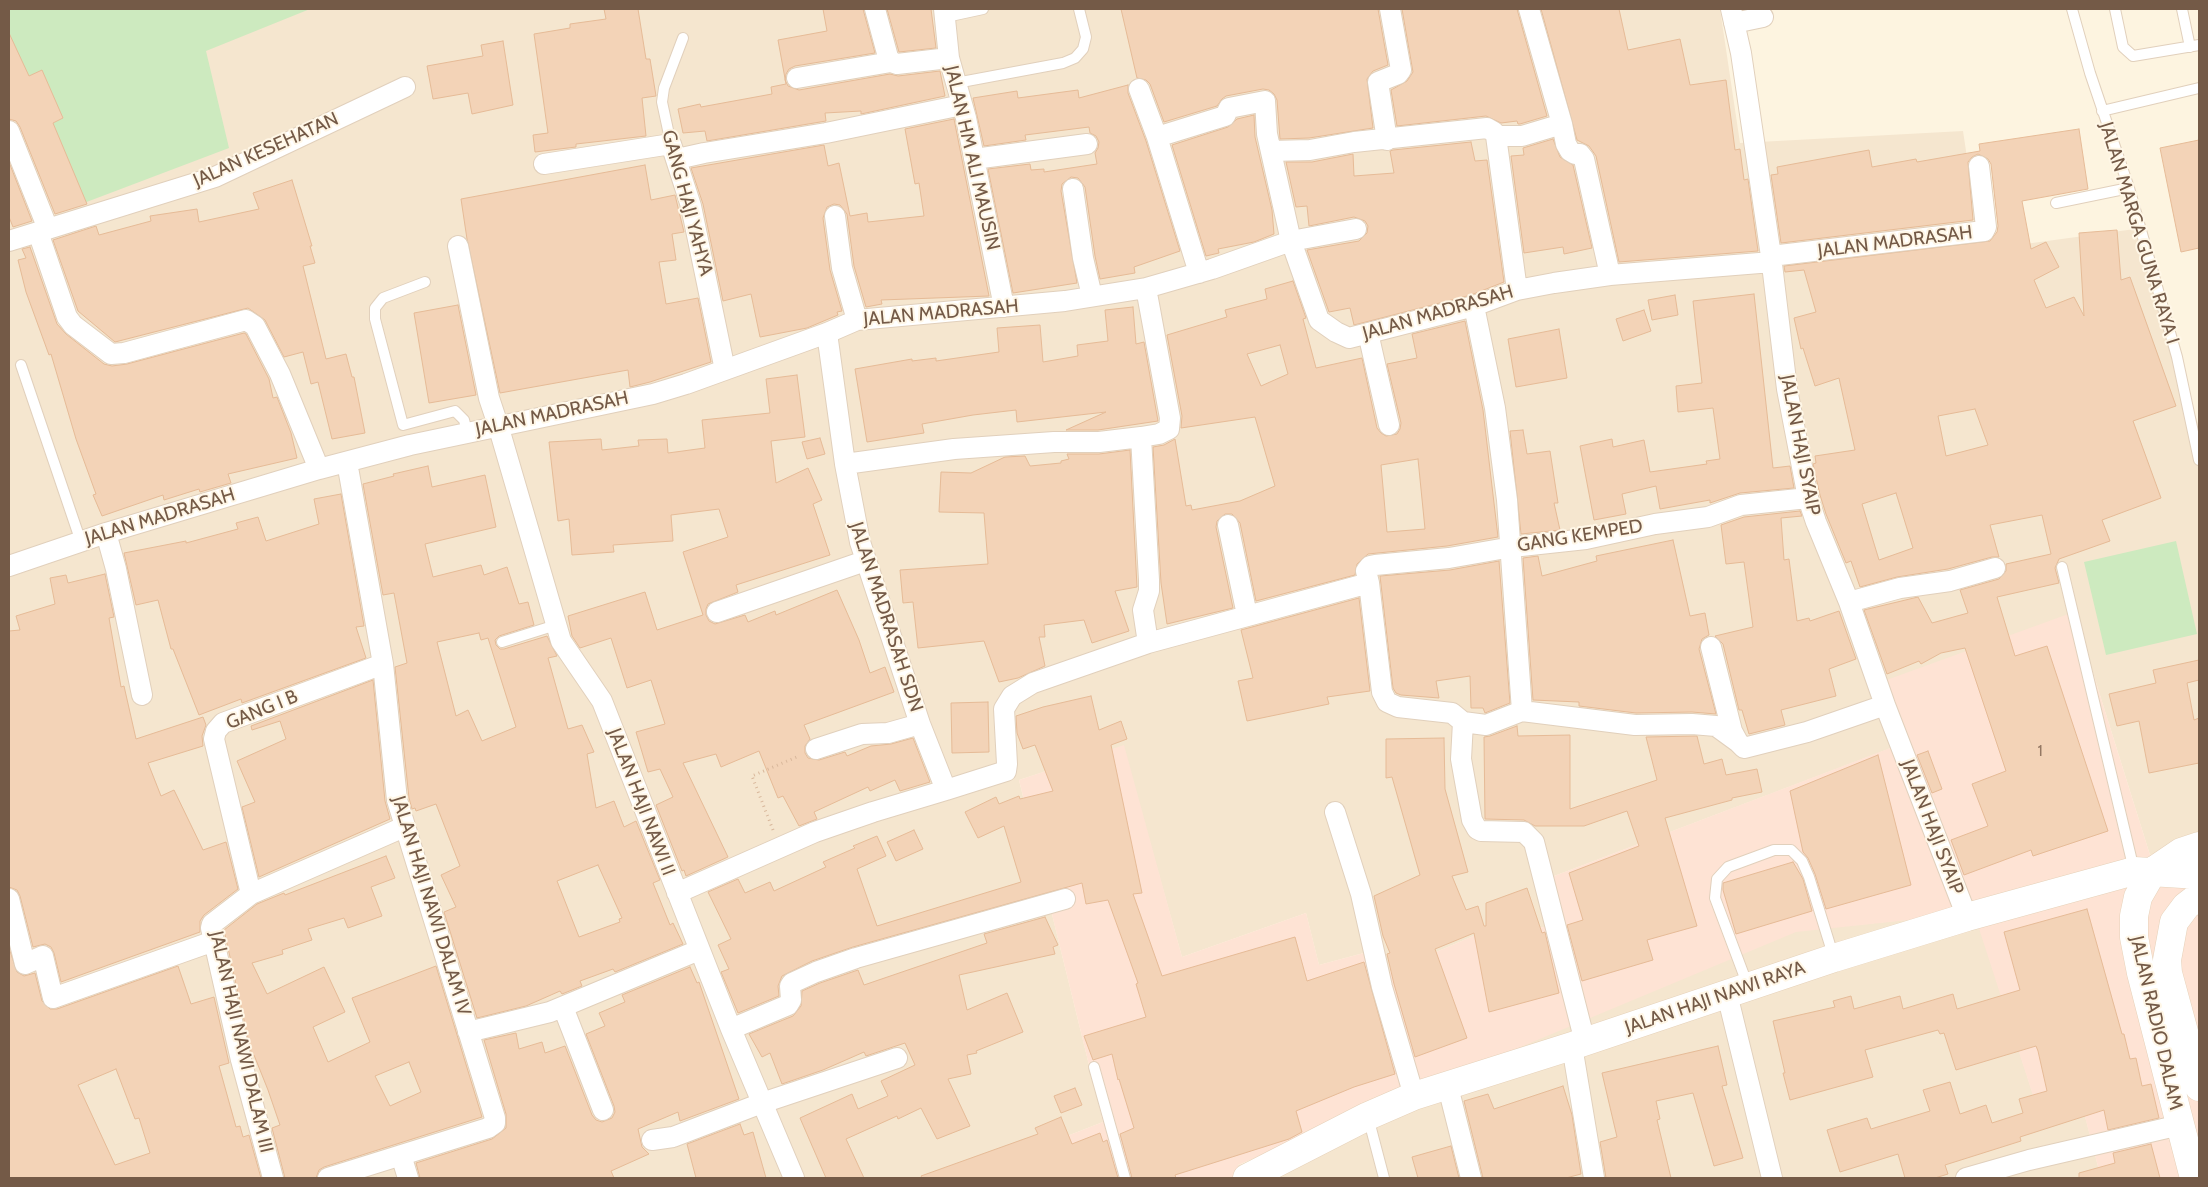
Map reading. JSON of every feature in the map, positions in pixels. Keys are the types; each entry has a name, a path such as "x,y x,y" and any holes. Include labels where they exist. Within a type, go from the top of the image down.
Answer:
{"street":[{"path":"876,9 888,57 891,62"},
{"path":"1388,140 1378,82 1398,74 1401,70 1390,9"},
{"path":"1529,9 1566,144 1570,151 1580,154 1584,159 1610,276"},
{"name":"JALAN HM ALI MAUSIN","path":"945,13 949,58 974,159 1004,307"},
{"path":"1733,16 1763,17"},
{"name":"JALAN HAJI SYAIP","path":"1733,16 1741,53 1772,259 1787,389 1808,498 1967,917"},
{"path":"796,78 891,62 897,64 949,58"},
{"name":"JALAN KESEHATAN","path":"9,241 215,177 405,86"},
{"path":"1139,90 1157,137 1199,273"},
{"path":"1157,137 1225,116 1229,108 1262,100 1265,103 1269,143 1291,241 1356,228"},
{"path":"544,164 674,152 704,153 826,133 962,105"},
{"path":"1496,136 1522,136 1562,124"},
{"path":"1269,143 1310,150 1354,142 1388,140 1487,128 1494,132 1517,290"},
{"path":"9,131 43,230 67,317 73,325 111,354 124,354 246,320 255,326 280,374 319,469"},
{"path":"974,159 1087,144"},
{"name":"GANG HAJI YAHYA","path":"674,152 691,206 725,370"},
{"name":"JALAN MADRASAH","path":"9,566 106,533 319,469 498,425 653,394 827,333 857,320 1004,307 1146,288 1199,273 1291,241 1319,320 1336,332 1349,338 1474,306 1517,290 1610,276 1772,259 1984,231 1986,227 1979,166"},
{"path":"1073,189 1083,258 1092,296"},
{"path":"835,216 842,268 857,320"},
{"name":"JALAN HAJI NAWI II","path":"458,246 489,398 561,641 602,701 730,1030 794,1178"},
{"path":"844,464 954,449 1054,442 1099,442 1159,434 1169,428 1170,418 1146,288"},
{"path":"1474,306 1495,408 1512,547 1522,711"},
{"name":"JALAN MADRASAH SDN","path":"816,748 862,734 888,733 920,724 865,561 855,523 844,464 827,333"},
{"path":"1368,333 1389,425"},
{"path":"1141,437 1149,580 1149,592 1143,610 1148,642"},
{"name":"JALAN HAJI NAWI DALAM IV","path":"347,462 383,664 396,800 496,1118 493,1124 480,1130 401,1155"},
{"name":"GANG KEMPED","path":"1369,584 1366,571 1370,566 1375,565 1449,558 1512,547 1586,538 1655,524 1696,519 1741,504 1808,498"},
{"path":"1228,525 1247,615"},
{"path":"106,533 116,569 142,695"},
{"path":"717,612 865,561"},
{"path":"1848,602 1900,588 1950,581 1995,568"},
{"path":"677,893 780,847 846,821 1006,771 1004,708 1012,696 1033,683 1148,642 1369,584 1382,692 1388,702 1398,707 1452,713 1463,722 1486,725 1522,711 1635,726 1692,724 1716,726 1744,748 1749,748 1807,732 1885,704"},
{"path":"1711,647 1729,721 1738,742"},
{"name":"GANG I B","path":"251,894 214,740 216,731 223,723 383,664"},
{"path":"1463,722 1461,759 1472,820 1477,829 1481,831 1524,832 1534,842 1579,1044 1594,1178"},
{"path":"920,724 946,790"},
{"path":"1335,812 1361,894 1382,987 1414,1096"},
{"path":"251,894 404,827"},
{"path":"2144,871 2181,852 2199,846"},
{"name":"JALAN HAJI NAWI RAYA","path":"1254,1177 1368,1116 1414,1096 1448,1087 1579,1044 1834,958 1967,917 2144,871 2199,875"},
{"name":"JALAN RADIO DALAM","path":"2144,871 2134,916 2134,937 2194,1178"},
{"name":"JALAN HAJI NAWI DALAM III","path":"251,894 212,924 211,928 241,1060 273,1178"},
{"name":"JALAN RADIO DALAM","path":"2199,896 2186,906 2174,922 2167,960 2168,973 2199,1087"},
{"path":"9,899 25,964 43,956 53,998 214,941"},
{"path":"730,1030 788,1005 792,1000 790,986 792,983 816,972 856,958 1065,899"},
{"path":"468,1032 550,1012 699,950"},
{"path":"1737,991 1772,1178"},
{"path":"563,1007 602,1110"},
{"path":"652,1140 673,1137 762,1103 897,1058"},
{"path":"1448,1087 1471,1178"},
{"path":"1966,1178 2029,1160 2180,1124"},
{"path":"328,1178 401,1155 408,1178"}],"lane":[{"path":"945,13 984,9"},
{"path":"956,83 1063,63 1074,58 1082,49 1086,37 1079,9"},
{"name":"JALAN MARGA GUNA RAYA I","path":"2072,9 2102,111 2129,188 2177,357 2199,460"},
{"path":"2115,9 2123,47 2133,56 2195,46 2182,9"},
{"name":"GANG HAJI YAHYA","path":"674,152 662,102 664,88 683,38"},
{"path":"2102,111 2199,88"},
{"path":"2056,203 2129,188"},
{"path":"425,282 383,298 374,308 375,319 403,425 455,411 464,420 467,432"},
{"path":"21,365 81,542"},
{"path":"2062,567 2144,871"},
{"path":"502,642 556,625"},
{"path":"1737,991 1716,898 1717,879 1728,867 1774,850 1791,850 1802,861 1809,876 1834,958"},
{"path":"1094,1067 1125,1178"},
{"path":"1368,1116 1384,1178"}],"path":[{"path":"780,847 752,776 816,748"}],"shaded area":[{"path":"9,9 1720,9 1740,143 1963,131 1981,250 2135,229 2199,427 2199,841 2150,855 2074,612 1907,742 1549,878 1563,925 1478,934 1385,974 1375,950 1319,965 1306,913 1182,957 1123,746 1019,780 1103,1122 1039,1147 1050,1178 9,1178"},
{"path":"2074,612 2150,855 2199,841 2199,1178 2101,1178 2079,1094 2037,1108 1974,913 1796,932 1238,1165 1241,1178 1050,1178 1039,1147 1103,1122 1019,780 1124,745 1182,957 1306,913 1319,965 1375,950 1385,974 1478,934 1563,925 1549,878 1906,742 1881,682"},
{"path":"1975,913 2037,1107 2079,1093 2101,1178 1241,1178 1238,1165 1279,1155 1403,1080 1796,931"}],"green space":[{"path":"9,9 310,9 206,51 229,148 76,206 9,36"},
{"path":"2176,541 2197,634 2106,655 2084,562"}],"building":[{"path":"604,9 638,9 646,59 650,59 656,96 642,98 646,136 576,144 576,147 535,152 533,135 548,133 534,34 570,28 570,24 606,19"},
{"path":"823,9 863,9 875,53 795,66 789,69 785,79 778,40 827,31"},
{"path":"887,9 931,9 936,48 899,52"},
{"path":"1121,9 1378,9 1388,65 1373,71 1367,79 1373,128 1309,138 1280,139 1277,100 1269,90 1263,89 1226,96 1217,106 1164,122 1150,84 1146,80 1137,78"},
{"path":"1402,9 1517,9 1547,116 1520,124 1517,121 1501,123 1486,116 1397,126 1391,90 1407,81 1413,72"},
{"path":"1541,9 1619,9 1628,50 1680,39 1690,85 1726,80 1735,150 1740,149 1744,180 1748,179 1758,251 1619,262 1596,156 1589,146 1577,140"},
{"path":"9,33 29,76 42,70 63,118 53,123 87,204 55,214 20,127 16,121 9,119"},
{"path":"503,41 513,105 472,114 468,93 433,99 427,66 483,56 481,45"},
{"path":"940,71 945,96 861,114 861,111 825,113 826,121 707,141 705,131 683,133 678,109 700,104 701,107 772,94 771,87 786,84 785,81 788,86 799,90 890,74 898,76"},
{"path":"1128,85 1128,93 1146,141 1180,251 1134,267 1135,273 1100,279 1085,187 1078,178 1071,177 1062,184 1061,191 1077,283 1013,293 988,169 1030,164 1031,170 1044,169 1044,172 1097,164 1095,153 1099,142 1096,136 1090,133 1089,127 1025,135 1026,140 984,146 973,98 1017,91 1018,98 1078,90 1079,98"},
{"path":"1254,115 1255,137 1272,210 1274,234 1254,242 1218,249 1219,253 1206,256 1172,145 1228,127 1237,119"},
{"path":"954,119 989,296 881,300 882,304 866,307 854,266 847,214 840,205 834,204 827,207 823,218 830,270 842,311 837,312 838,315 807,328 760,337 751,294 723,301 703,204 691,168 824,145 828,166 839,163 850,216 867,213 868,222 924,216 919,183 915,184 905,129"},
{"path":"2079,129 2088,189 2022,201 2031,249 2046,242 2059,267 2034,280 2046,308 2074,297 2084,316 2079,233 2117,230 2121,280 2130,277 2176,406 2133,421 2161,498 2102,520 2110,541 2059,559 2055,568 2059,583 1997,597 2015,656 2047,646 2108,831 2033,856 2031,850 1964,875 1951,840 1988,826 1972,784 2006,771 1965,648 1941,653 1921,664 1919,661 1887,674 1864,610 1918,597 1932,623 1968,613 1960,590 1999,579 2006,571 2006,564 2051,554 2042,515 1990,525 1999,557 1992,557 1948,569 1897,577 1860,587 1851,561 1846,563 1826,514 1813,464 1816,463 1815,456 1855,450 1839,378 1815,386 1803,348 1801,349 1794,318 1816,312 1804,270 1785,272 1784,266 1990,241 1997,232 1998,226 1991,164 1988,159 1978,154 1968,162 1973,220 1781,243 1771,175 1778,174 1777,167 1869,150 1872,167 1916,159 1917,162 1980,151 1979,144","holes":["1975,409 1988,445 1946,456 1938,416","1896,493 1913,548 1879,560 1862,504"]},
{"path":"1553,139 1560,157 1573,165 1592,248 1564,254 1563,247 1524,253 1511,156 1524,155 1523,148"},
{"path":"2199,140 2199,248 2181,252 2160,148"},
{"path":"1471,142 1475,161 1487,160 1504,282 1471,295 1354,325 1350,308 1329,312 1307,250 1359,241 1367,233 1368,226 1365,221 1354,217 1309,226 1307,206 1296,207 1286,162 1312,162 1353,154 1354,176 1394,173 1390,151"},
{"path":"9,162 32,221 13,227 9,217"},
{"path":"645,165 651,200 675,195 684,232 672,234 676,260 659,262 666,304 698,298 711,362 630,387 628,370 500,393 467,239 461,199"},
{"path":"292,180 312,246 310,246 315,263 303,266 326,359 346,354 352,377 354,377 365,433 332,439 318,382 311,384 303,352 284,357 265,320 248,308 115,342 78,311 53,240 96,226 99,235 151,221 150,216 197,209 199,222 259,209 253,193"},
{"path":"30,247 57,324 66,334 104,364 112,366 127,364 246,334 269,379 273,398 277,397 291,433 297,458 228,474 231,483 200,492 199,489 164,500 163,495 102,516 93,495 96,494 76,439 51,354 49,355 26,292 18,260 26,258 22,249"},
{"path":"1293,281 1306,318 1303,319 1316,368 1362,358 1377,428 1386,436 1397,434 1401,423 1387,364 1417,358 1412,334 1465,321 1483,410 1498,537 1447,546 1368,554 1357,564 1355,575 1256,601 1240,523 1232,514 1225,514 1217,521 1216,527 1233,608 1167,624 1161,583 1153,447 1164,445 1175,439 1186,506 1191,505 1192,510 1240,501 1275,486 1255,417 1181,428 1182,416 1167,335 1227,317 1225,310 1267,299 1265,289","holes":["1280,345 1288,374 1261,386 1247,354","1418,459 1425,529 1387,532 1381,465"]},
{"path":"1754,294 1773,468 1790,466 1794,488 1740,493 1710,503 1710,500 1660,509 1656,486 1622,494 1626,514 1594,520 1580,446 1612,439 1613,447 1644,440 1650,472 1707,464 1706,461 1720,459 1713,408 1678,412 1676,386 1702,383 1693,301"},
{"path":"1675,295 1678,315 1652,320 1648,300"},
{"path":"458,305 476,395 429,403 414,313"},
{"path":"1133,307 1136,344 1144,342 1158,421 1098,430 1066,430 1106,412 1017,422 1016,410 922,424 924,433 867,442 855,369 912,359 912,361 936,358 936,361 999,352 997,328 1040,325 1043,362 1078,356 1077,345 1108,341 1105,310"},
{"path":"1644,310 1651,331 1623,341 1616,319"},
{"path":"1559,329 1567,378 1516,387 1508,339"},
{"path":"797,375 805,437 771,441 776,483 808,468 822,500 813,504 830,555 736,585 738,592 708,604 706,615 709,621 715,624 745,615 748,622 775,611 776,615 837,590 859,640 870,673 885,667 894,692 804,725 810,739 805,746 805,753 808,758 819,760 845,752 847,756 871,746 891,744 913,738 930,782 900,791 895,780 870,791 868,787 814,812 817,819 799,826 783,796 778,798 759,751 721,767 716,754 683,763 728,857 686,876 684,870 682,871 656,805 673,797 660,769 648,772 636,732 665,724 651,680 627,688 611,638 580,648 572,636 568,616 645,592 657,630 703,615 683,552 728,537 719,509 671,515 673,541 613,545 614,552 572,555 569,519 558,521 549,442 601,439 602,450 639,446 638,440 667,439 668,453 705,448 702,420 770,413 766,379"},
{"path":"1523,430 1527,454 1550,451 1558,503 1554,503 1560,530 1521,534 1510,431"},
{"path":"820,438 825,454 807,459 802,442"},
{"path":"1130,450 1137,587 1115,591 1129,631 1092,643 1084,620 1044,625 1045,637 1039,637 1045,666 1018,678 999,682 984,641 918,648 913,602 903,603 900,570 988,564 984,513 939,512 941,472 971,473 1005,457 1025,456 1030,466 1061,463 1061,461 1069,459 1067,454 1099,454"},
{"path":"428,466 432,487 485,475 496,527 425,544 433,577 481,565 484,575 507,567 519,604 528,602 534,625 499,636 495,640 496,645 500,649 504,649 547,636 557,656 548,658 568,729 582,725 594,752 587,754 596,808 614,801 624,827 636,821 660,880 653,883 670,925 673,923 683,944 615,972 613,969 580,981 582,986 562,994 560,991 526,1006 477,1018 444,912 456,907 441,875 460,866 436,804 416,811 415,808 412,809 409,798 395,667 407,663 394,593 383,595 363,484 394,476 393,474","holes":["479,633 481,640 488,638 516,727 482,741 468,710 456,716 437,642","598,865 622,918 619,919 620,922 579,937 557,881"]},
{"path":"341,494 364,626 356,627 366,658 242,703 241,699 199,715 173,649 171,649 158,600 136,605 124,553 186,541 186,543 238,529 236,523 258,517 266,541 319,524 314,499"},
{"path":"1800,511 1802,516 1781,518 1784,560 1789,559 1797,621 1809,618 1810,621 1839,611 1856,659 1829,669 1836,696 1781,710 1785,725 1749,734 1742,710 1739,710 1723,644 1715,636 1753,627 1744,562 1726,564 1721,525 1744,517"},
{"path":"1673,540 1690,616 1705,613 1709,635 1702,639 1699,649 1716,714 1692,712 1636,713 1579,706 1579,702 1533,700 1523,558 1538,556 1542,576 1597,561 1596,556"},
{"path":"1499,561 1510,703 1485,713 1483,708 1471,708 1470,676 1436,681 1439,698 1396,693 1393,688 1380,576 1450,570"},
{"path":"105,574 114,617 109,618 121,687 124,686 136,739 203,717 206,725 202,736 203,746 148,763 161,796 174,790 203,850 226,842 238,889 204,915 200,921 200,932 61,982 51,947 45,944 33,947 20,896 17,890 9,887 9,631 20,630 16,616 55,604 50,578 66,575 68,583"},
{"path":"1359,598 1370,691 1327,697 1329,704 1247,721 1238,681 1253,678 1241,630"},
{"path":"2199,660 2199,680 2187,683 2194,720 2199,718 2199,763 2149,773 2139,721 2117,726 2109,694 2156,683 2153,670"},
{"path":"373,680 385,801 390,819 259,877 242,807 255,802 237,761 286,739 280,721 252,730 251,726"},
{"path":"1091,696 1099,730 1121,721 1127,739 1111,745 1142,893 1133,894 1162,976 1295,937 1307,981 1364,962 1395,1074 1354,1087 1296,1111 1302,1132 1289,1139 1175,1175 1176,1178 1132,1178 1120,1134 1134,1128 1118,1080 1112,1054 1093,1060 1084,1036 1146,1017 1136,984 1138,983 1108,900 1086,904 1082,883 853,947 812,961 782,976 778,986 779,996 738,1013 721,972 729,969 718,945 731,939 708,892 738,879 745,893 770,882 774,891 826,867 823,862 877,836 886,856 857,869 877,926 1021,882 1004,826 978,838 965,812 996,797 999,804 1019,796 1020,799 1053,791 1035,745 1023,749 1017,733 1016,716 1043,707"},
{"path":"988,702 989,752 952,753 951,703"},
{"path":"1517,726 1518,736 1570,735 1570,809 1657,780 1646,737 1697,736 1704,764 1722,759 1726,775 1757,769 1762,792 1732,798 1732,800 1665,818 1697,926 1647,940 1653,960 1582,981 1567,925 1583,920 1569,873 1639,846 1627,811 1584,826 1535,826 1524,820 1485,819 1484,737"},
{"path":"1444,738 1445,789 1468,872 1452,876 1466,910 1478,906 1484,926 1486,926 1486,903 1527,888 1542,933 1545,932 1559,993 1489,1012 1474,933 1435,949 1467,1038 1415,1057 1394,984 1387,954 1390,953 1383,936 1374,896 1420,875 1392,777 1386,778 1386,739"},
{"path":"1928,751 1942,789 1932,793 1917,755"},
{"path":"1878,755 1911,885 1826,909 1815,874 1808,858 1803,852 1790,791"},
{"path":"914,830 923,849 896,861 887,842"},
{"path":"386,856 395,878 371,887 382,916 348,928 344,918 308,929 312,940 282,950 283,954 252,963 267,994 324,967 345,1012 313,1027 328,1062 370,1042 352,998 436,966 482,1117 324,1167 319,1170 316,1178 285,1178 272,1128 280,1125 254,1055 252,1056 224,930 257,904 284,893 285,895","holes":["409,1062 421,1092 390,1106 375,1076"]},
{"path":"1793,862 1803,879 1812,911 1736,934 1723,890 1723,883"},
{"path":"2087,909 2130,1059 2136,1058 2142,1086 2151,1084 2159,1118 2108,1130 2104,1110 2020,1137 2021,1141 1945,1165 1948,1174 1935,1178 1905,1178 1898,1154 1840,1172 1827,1130 1867,1118 1871,1129 1930,1111 1923,1090 1950,1082 1960,1114 1986,1105 1992,1123 2023,1113 2019,1099 2047,1091 2036,1046 1956,1070 1944,1033 1940,1034 1938,1030 1865,1050 1873,1077 1790,1100 1773,1021 1835,1007 1833,1001 1851,996 1854,1009 1900,996 1903,1009 1953,994 1957,1009 2020,990 2004,932"},
{"path":"1045,917 1058,945 1053,947 1055,954 959,975 967,1010 1007,993 1023,1032 976,1051 977,1053 967,1055 971,1074 948,1079 970,1126 937,1139 921,1108 898,1119 897,1116 846,1139 864,1178 826,1178 800,1118 852,1094 858,1109 888,1096 881,1081 915,1065 905,1043 866,1056 864,1052 823,1070 782,1084 770,1053 762,1057 749,1034 793,1016 801,1006 802,991 820,983 858,970 864,985 987,943 984,934"},
{"path":"9,948 17,972 24,976 35,973 42,1001 50,1009 57,1009 178,966 191,1004 214,997 229,1063 219,1066 236,1127 240,1126 243,1137 249,1135 261,1178 9,1178","holes":["116,1069 135,1119 139,1118 150,1153 115,1165 78,1085"]},
{"path":"690,967 697,983 699,982 739,1099 680,1121 678,1112 638,1129 642,1147 649,1154 611,1171 614,1178 420,1178 416,1163 492,1139 506,1128 506,1114 484,1040 516,1033 519,1049 542,1042 545,1053 565,1046 592,1115 596,1120 602,1122 612,1118 615,1112 614,1106 586,1034 605,1026 599,1013 625,1002 622,995"},
{"path":"1718,1046 1727,1085 1722,1086 1743,1158 1714,1166 1693,1093 1656,1101 1660,1119 1657,1120 1671,1178 1606,1178 1600,1142 1617,1137 1602,1073"},
{"path":"1563,1086 1572,1115 1581,1174 1566,1178 1483,1178 1464,1101 1488,1094 1494,1109"},
{"path":"1075,1088 1082,1105 1061,1113 1054,1096"},
{"path":"1061,1117 1072,1144 1100,1133 1103,1142 1107,1140 1118,1178 922,1178 921,1176 1038,1134 1035,1128"},
{"path":"740,1124 744,1135 753,1132 766,1178 696,1178 687,1144"},
{"path":"2151,1144 2160,1178 2079,1178 2079,1173 2115,1163 2113,1153"},
{"path":"1451,1146 1459,1178 1418,1178 1412,1157"}]}
